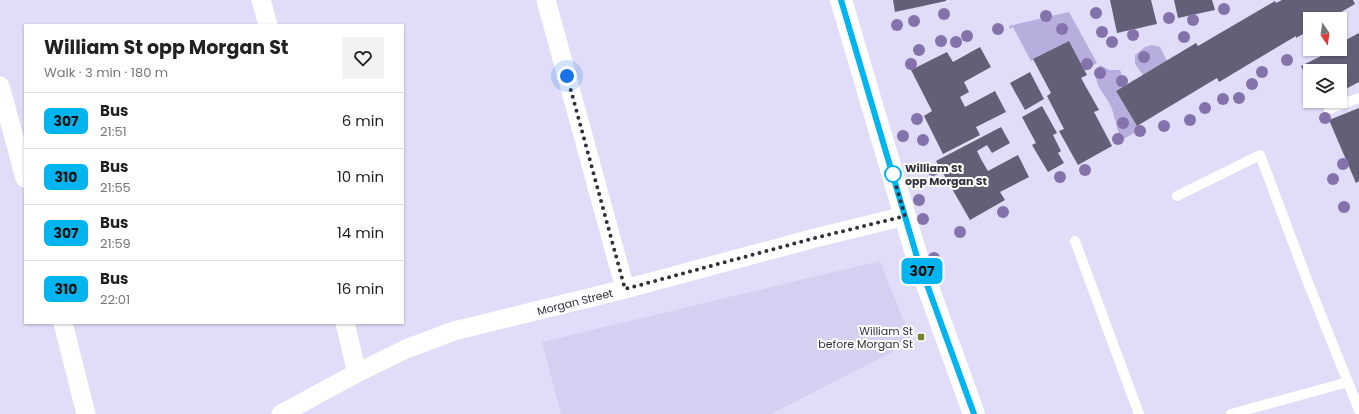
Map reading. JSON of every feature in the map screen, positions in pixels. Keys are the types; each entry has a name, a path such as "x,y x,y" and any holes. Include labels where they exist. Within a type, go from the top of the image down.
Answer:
{"street":[{"path":"261,0 268,24"},
{"path":"546,0 625,289"},
{"path":"841,0 917,257 974,414"},
{"path":"0,86 24,174"},
{"name":"Morgan Street","path":"281,414 406,349 454,331 625,289 815,238 905,216"},
{"path":"63,324 86,414"},
{"path":"345,324 358,373"}],"lane":[{"path":"1329,109 1359,98"},
{"path":"1178,196 1260,155 1309,285 1359,410"},
{"path":"1075,241 1139,414"},
{"path":"1231,414 1348,382"}],"shaded area":[{"path":"1069,12 1097,63 1085,71 1069,41 1031,61 1013,27 1010,29 1009,26"},
{"path":"1152,45 1160,47 1167,61 1143,75 1135,64 1135,55 1145,47"},
{"path":"1100,65 1109,70 1120,70 1125,83 1125,85 1116,91 1137,126 1138,131 1121,140 1112,109 1097,83 1097,72"},
{"path":"880,261 912,342 771,414 561,414 542,342"}],"building":[{"path":"893,0 946,0 946,1 895,12"},
{"path":"1110,0 1151,0 1157,24 1117,33"},
{"path":"1174,0 1212,0 1215,10 1178,18"},
{"path":"1282,0 1353,0 1355,4 1341,12 1303,12 1303,34 1296,38 1296,36 1219,82 1217,78 1137,126 1116,91 1196,43 1198,46 1275,1 1276,3"},
{"path":"1359,33 1359,82 1347,88 1347,64 1305,64 1321,56 1347,56 1347,39"},
{"path":"1069,41 1087,75 1081,78 1099,110 1094,112 1112,146 1078,165 1059,131 1064,129 1047,96 1051,93 1033,59"},
{"path":"980,47 991,67 964,82 969,92 960,97 965,107 995,91 1006,112 976,127 980,135 943,154 924,116 932,111 911,70 947,52 953,62"},
{"path":"1030,72 1044,99 1025,110 1010,83"},
{"path":"1042,106 1057,133 1053,135 1061,151 1058,153 1064,163 1048,172 1032,145 1036,143 1022,117"},
{"path":"1359,108 1359,181 1356,183 1329,120"},
{"path":"1001,127 1010,143 992,153 987,145 977,151 982,161 988,171 1018,155 1029,177 1000,192 1005,200 970,220 936,161"}],"bus line":[{"name":"307","path":"841,0 917,257 974,414"}],"place":[{"name":"William St opp Morgan St","path":"893,174"},
{"name":"William St before Morgan St","path":"921,337"}],"route":[{"path":"567,76 625,289 815,238 905,216 892,172 893,174"}]}
